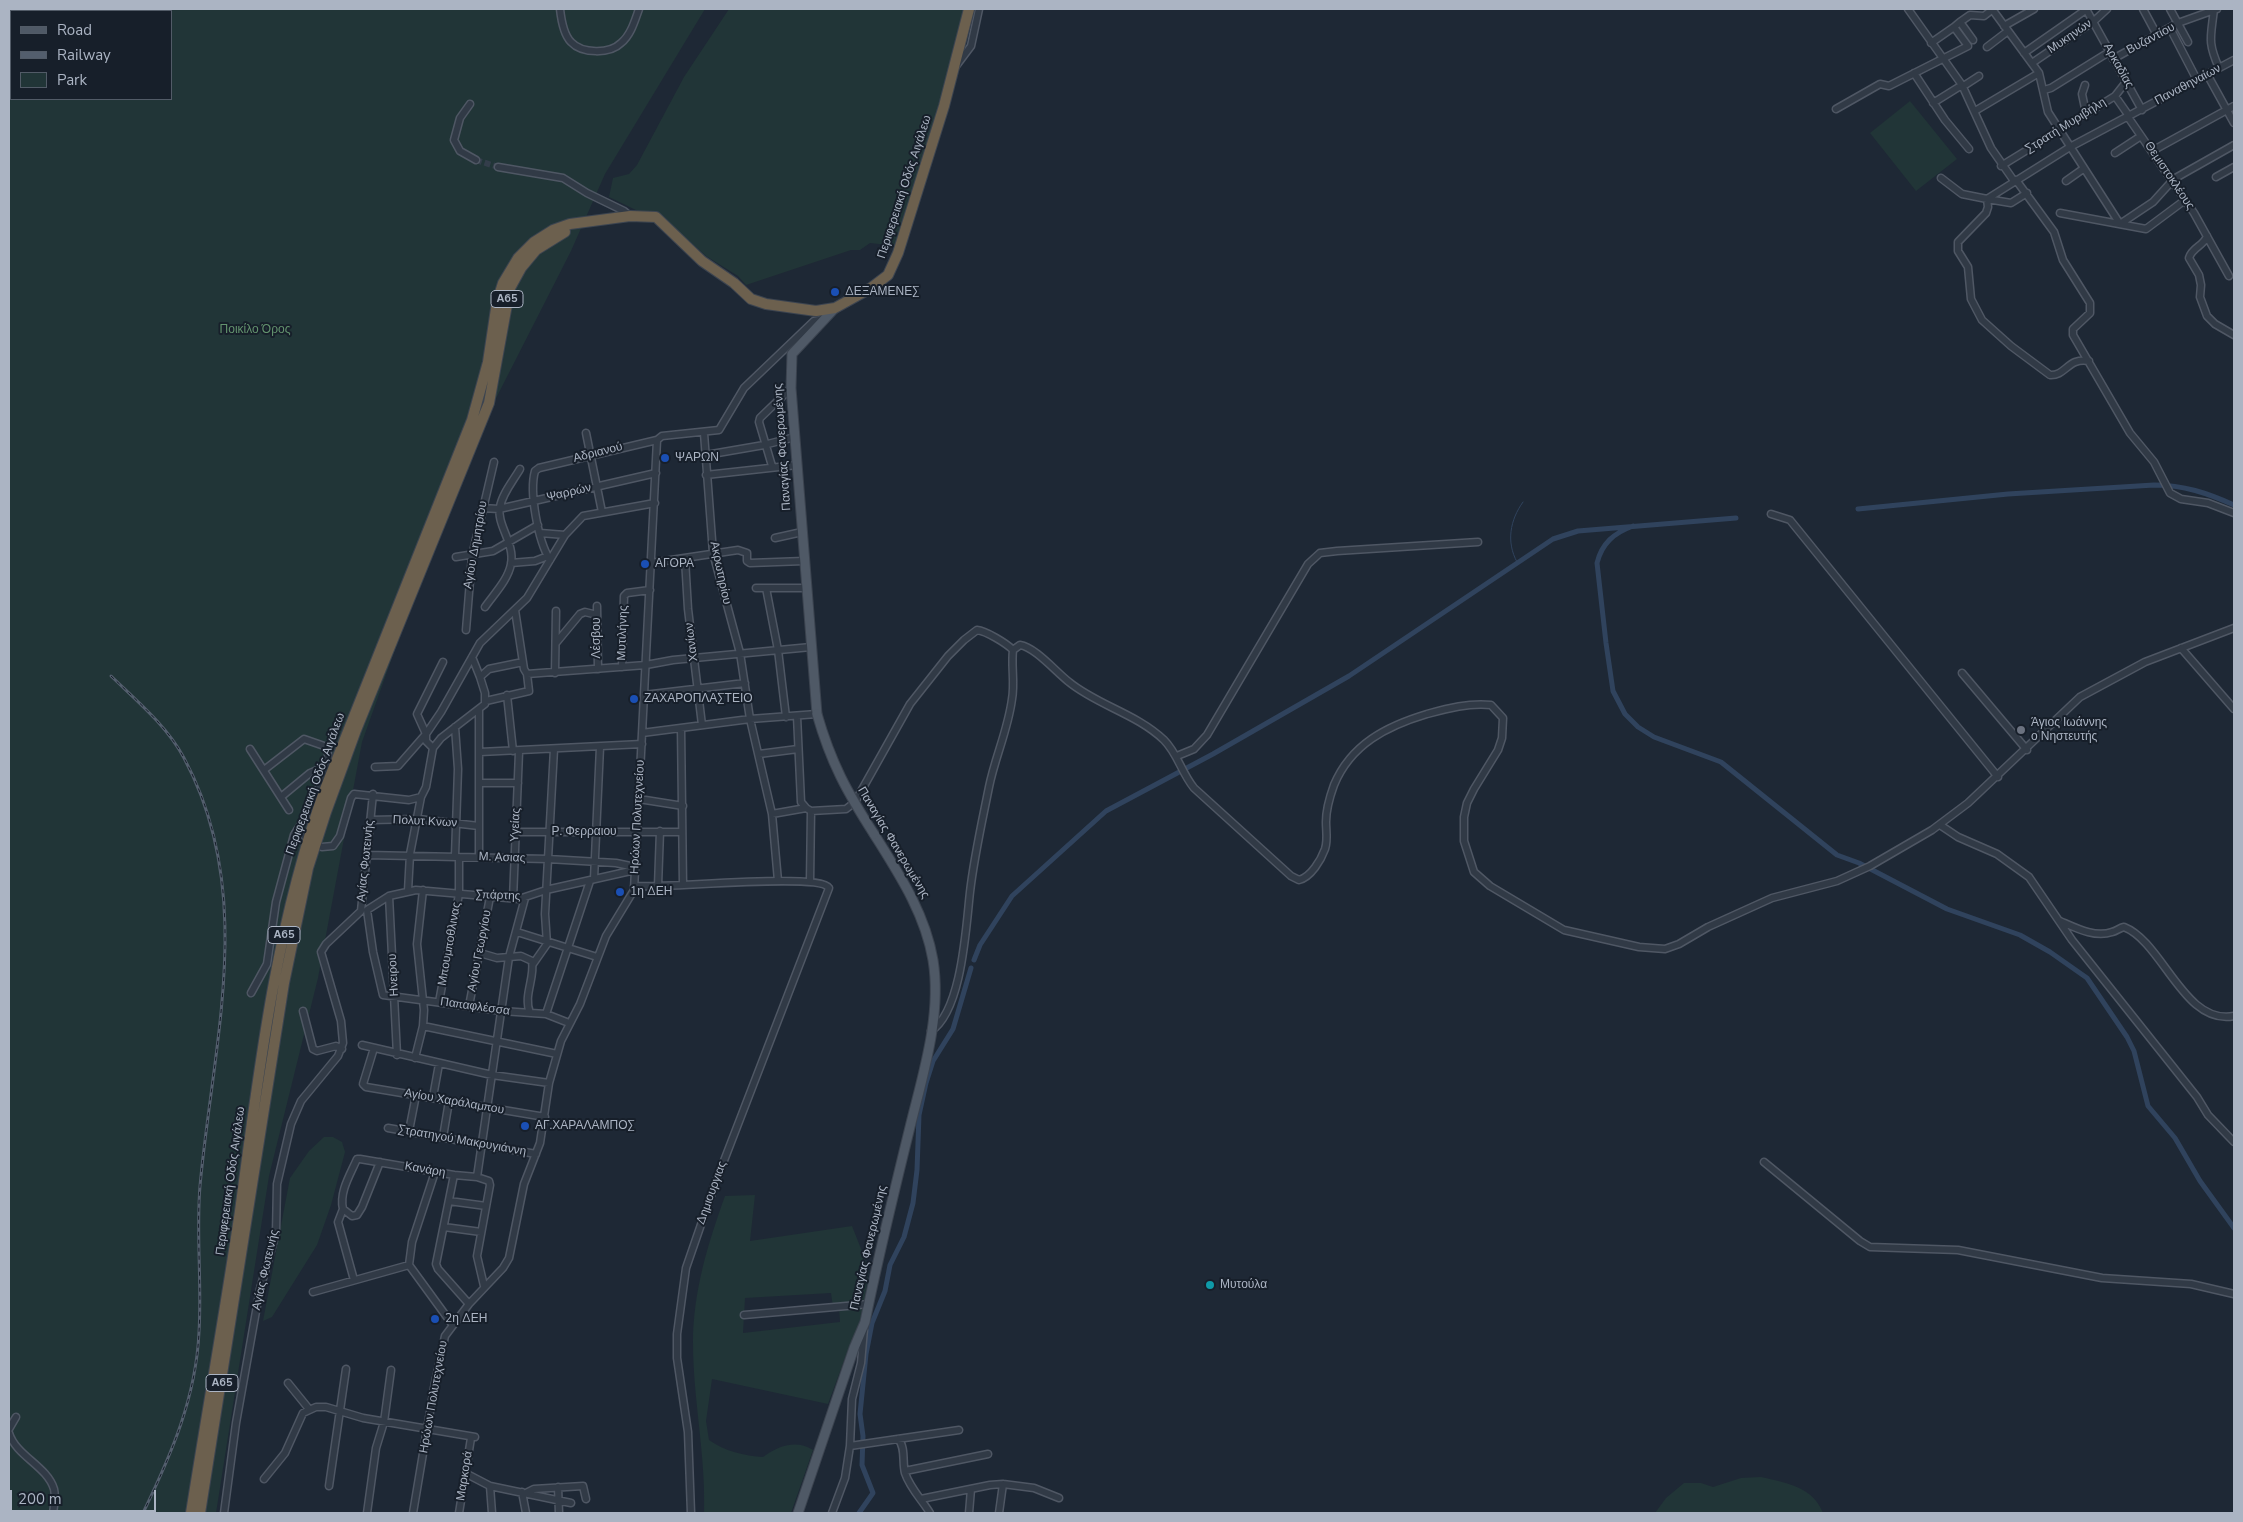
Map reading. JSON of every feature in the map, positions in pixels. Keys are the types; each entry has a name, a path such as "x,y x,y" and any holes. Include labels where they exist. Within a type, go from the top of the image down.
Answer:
{"highway":[{"name":"Περιφερειακή Οδός Αιγάλεω","path":"191,1513 275,981 290,902 304,849 357,707 467,432 488,362 497,302 503,283 518,258 542,235 570,224 648,215 662,222 702,261 758,303 816,311 835,308 872,288 884,280 892,268 930,151 969,9"},
{"name":"Περιφερειακή Οδός Αιγάλεω","path":"200,1513 284,983 299,904 313,851 356,730 487,408 501,347 508,296 513,280 528,258 544,243 560,234 590,222"}],"main road":[{"name":"Παναγίας Φανερωμένης","path":"798,1513 854,1348 864,1325 931,1031 935,973 930,946 916,906 840,778 826,746 818,714 806,588 791,388 792,354 835,308"}],"street":[{"path":"560,9 568,38 572,43 597,51 607,51 622,43 632,28 639,9"},
{"path":"953,69 971,46 979,9"},
{"path":"1920,9 1910,11 1962,86 2001,166 2027,193 2052,228 2063,260 2091,305 2090,314 2072,332 2122,420 2134,438 2150,456 2170,493 2181,499 2208,503 2234,513"},
{"path":"1931,43 1970,15 1984,16 1993,9 2039,73 2048,112 2120,224"},
{"path":"1988,47 2006,29 2034,9"},
{"path":"2024,53 2087,9"},
{"name":"Αρκαδίας","path":"2087,9 2142,110"},
{"name":"Μυκηνών","path":"2032,63 2094,21 2107,9"},
{"path":"2143,9 2157,35"},
{"path":"2170,9 2188,42"},
{"path":"2215,9 2210,28 2210,50 2219,68"},
{"name":"Βυζαντίου","path":"2113,59 2178,24 2215,9"},
{"path":"1960,22 1973,40"},
{"path":"1836,109 1880,84 1889,86 1968,46 1954,27"},
{"path":"2170,28 2197,80"},
{"path":"2044,90 2051,88 2109,52"},
{"name":"Παναθηναίων","path":"1987,199 2070,147 2234,60"},
{"path":"1975,111 2039,73"},
{"path":"1914,74 1969,149"},
{"path":"2208,74 2234,123"},
{"path":"1934,103 1979,76"},
{"name":"Στρατή Μυριβήλη","path":"2001,166 2115,96 2126,82"},
{"path":"2085,85 2082,94 2086,114"},
{"name":"Θεμιστοκλέους","path":"2115,96 2185,200 2229,276"},
{"path":"470,104 460,118 454,140 460,151 476,160"},
{"path":"2152,151 2234,106"},
{"path":"2115,153 2141,136"},
{"path":"2120,224 2152,202 2172,180 2234,145"},
{"path":"498,167 563,178 630,216"},
{"path":"2216,176 2234,167"},
{"path":"2066,181 2083,169"},
{"path":"1941,178 1962,194 1987,199 2011,203 2027,193"},
{"path":"1987,199 1988,207 1986,213 1960,238 1957,246 1967,264 1970,295 1982,320 2011,346 2050,375 2057,374 2073,362 2089,361"},
{"path":"2060,212 2148,229 2185,200"},
{"path":"2207,236 2206,241 2191,252 2189,258 2201,281 2201,303 2210,319 2234,334"},
{"path":"657,440 662,436 719,430 744,388 814,321 824,319"},
{"path":"772,466 759,426 760,418 791,388"},
{"path":"586,433 595,487 602,512"},
{"name":"Ακρωτηρίου","path":"704,433 713,553 740,653 750,720 772,814 778,880"},
{"path":"706,454 764,445 795,437"},
{"name":"Αδριανού","path":"534,501 534,476 539,468 657,440"},
{"name":"Ηρώων Πολυτεχνείου","path":"413,1513 442,1345 452,1324 510,1258 524,1184 536,1154 545,1117 549,1082 557,1054 569,1023 580,1004 606,936 628,902 634,886 657,440"},
{"name":"Αγίου Δημητρίου","path":"466,630 472,556 494,462"},
{"path":"706,475 772,466 797,465"},
{"path":"486,608 503,581 511,563 509,540 499,509 503,498 520,469"},
{"name":"Ψαρρών","path":"482,508 499,509 656,474"},
{"path":"534,501 540,534 549,558"},
{"path":"375,767 398,766 426,734 451,696 484,638 515,610 530,593 549,558 565,535 583,516 655,502"},
{"path":"1771,514 1790,520 1998,777"},
{"path":"456,557 472,556 493,551 509,540 538,525"},
{"path":"775,538 802,532"},
{"path":"540,534 565,535"},
{"path":"1177,756 1194,749 1208,735 1308,564 1315,556 1337,551 1478,542"},
{"path":"651,563 685,560 713,553 738,550 745,552 750,563 804,561"},
{"path":"511,563 549,558"},
{"name":"Χανίων","path":"685,560 696,687 702,725"},
{"path":"756,588 806,588"},
{"path":"766,588 778,650 786,717"},
{"name":"Μυτιλήνης","path":"622,667 624,596 627,593 650,590"},
{"name":"Λέσβου","path":"597,606 598,669"},
{"path":"408,891 410,854 433,748 479,710 486,701 529,691 515,610"},
{"path":"555,673 556,611"},
{"path":"555,644 580,614 585,612 597,615"},
{"path":"1013,650 1020,645 1030,648 1070,682 1157,734 1177,756 1182,771 1194,788 1243,835 1291,876 1299,880 1308,876 1325,849 1327,811 1334,786 1346,765 1363,744 1388,728 1416,718 1462,705 1491,704 1503,718 1502,738 1498,750 1467,803 1463,828 1467,856 1474,872 1481,880 1564,930 1639,947 1671,948 1708,927 1772,898 1837,881 1867,868 1940,825 1998,777 2080,697 2145,662 2234,628"},
{"path":"772,814 809,809 846,809 855,802 906,710 948,656 970,634 977,630 985,632 1006,643 1013,650 1014,686 1010,713 989,787 970,892 965,947 945,1019 931,1031"},
{"path":"527,674 646,665 811,646"},
{"path":"2181,648 2234,709"},
{"path":"472,657 480,677 486,701"},
{"path":"433,748 426,741 426,734 417,711 443,662"},
{"path":"480,677 489,669 523,662"},
{"path":"1962,673 2027,750"},
{"path":"644,695 696,687 745,683"},
{"name":"Υγείας","path":"507,695 516,752 518,783 513,899"},
{"path":"479,710 479,857"},
{"path":"642,733 702,725 818,714"},
{"path":"634,886 778,880 810,882 809,809 801,802 797,716"},
{"name":"Μπουμποθλινας","path":"439,1002 459,894 455,822 458,768 456,728"},
{"path":"681,728 683,885"},
{"path":"251,993 267,964 276,902 292,840 297,830 305,821 326,766 327,747 304,739 264,770"},
{"path":"480,752 516,752 642,744"},
{"path":"546,1014 592,880 600,747"},
{"path":"250,749 289,810"},
{"path":"759,754 798,749"},
{"path":"530,1013 527,996 533,964 545,948 546,890 554,750"},
{"path":"281,797 310,773 326,766"},
{"path":"480,783 518,783"},
{"path":"322,847 329,848 338,840 352,796 372,794 410,800 421,797"},
{"name":"Αγίας Φωτεινής","path":"224,1513 234,1432 260,1289 276,1233 278,1184 291,1124 300,1101 342,1049 344,1038 342,1026 321,952 326,944 361,911 372,794"},
{"path":"639,799 683,806"},
{"name":"Πολυτ Κνων","path":"370,820 418,819 479,826"},
{"path":"1940,825 1958,837 1989,850 2022,871 2037,886 2076,946 2197,1098 2208,1115 2234,1142"},
{"path":"297,830 305,836"},
{"path":"658,886 660,831"},
{"name":"Ρ. Φερραιου","path":"516,832 682,832"},
{"name":"Μ. Ασιας","path":"367,855 410,854 594,861 635,868"},
{"name":"Σπάρτης","path":"382,992 367,915 369,908 389,896 408,891 423,890 513,899 524,898 546,890 635,868"},
{"name":"Δημιουργιας","path":"691,1513 688,1432 677,1358 677,1334 686,1268 710,1198 829,888 826,883 810,882"},
{"path":"415,1058 423,1026 423,1000 417,944 423,890"},
{"name":"Ηνειρου","path":"389,896 396,997 397,1054"},
{"name":"Αγίου Γεωργίου","path":"469,1006 490,897"},
{"path":"484,1286 477,1256 490,1185 488,1181 477,1176 509,957 517,932 524,898"},
{"path":"2060,921 2088,932 2101,934 2114,932 2124,927 2130,929 2152,950 2188,997 2207,1012 2226,1018 2234,1016"},
{"path":"517,932 597,957"},
{"path":"480,953 497,958 526,957 533,964"},
{"name":"Παπαφλέσσα","path":"382,992 386,996 502,1011 546,1014 569,1023"},
{"path":"303,1011 315,1050 336,1046 342,1049"},
{"path":"423,1026 557,1054"},
{"path":"362,1045 492,1075 549,1082"},
{"name":"Αγίου Χαράλαμπου","path":"374,1048 364,1086 545,1117"},
{"path":"432,1097 439,1064"},
{"path":"408,1131 416,1095"},
{"path":"443,1137 449,1101"},
{"name":"Στρατηγού Μακρυγιάννη","path":"388,1128 536,1154"},
{"name":"Κανάρη","path":"342,1209 342,1193 357,1159 454,1175 477,1176"},
{"path":"354,1280 338,1222 342,1209 352,1216 357,1215 380,1162"},
{"path":"1764,1162 1860,1241 1870,1247 1958,1250 2102,1278 2191,1284 2234,1294"},
{"path":"434,1172 415,1234 409,1265 452,1324"},
{"path":"454,1175 436,1264 469,1304"},
{"path":"449,1201 486,1206"},
{"path":"444,1227 481,1232"},
{"path":"314,1292 409,1265"},
{"path":"744,1316 869,1304"},
{"path":"832,1513 845,1478 850,1446 852,1399 861,1363 864,1325"},
{"path":"329,1486 332,1452 341,1412 346,1369"},
{"path":"367,1513 376,1448 384,1422 391,1370"},
{"path":"288,1383 309,1409"},
{"path":"264,1479 285,1453 299,1420 309,1409 326,1407 384,1422 428,1429"},
{"path":"9,1429 16,1417"},
{"name":"Μαρκορά","path":"428,1429 473,1437 459,1513"},
{"path":"850,1446 958,1430"},
{"path":"9,1433 15,1446 51,1482 55,1490 53,1513"},
{"path":"898,1439 902,1443 905,1471 912,1489 921,1498 930,1513"},
{"path":"905,1471 988,1454"},
{"path":"465,1473 490,1486 571,1503"},
{"path":"921,1498 1003,1484 1034,1488 1058,1498"},
{"path":"1000,1513 1003,1484"},
{"path":"490,1486 492,1513"},
{"path":"524,1492 534,1489 583,1486 586,1499"},
{"path":"558,1487 559,1513"},
{"path":"969,1513 971,1489"},
{"path":"524,1492 526,1513"}],"green space":[{"name":"Ποικίλο Όρος","path":"9,9 705,9 605,174 571,251 458,473 362,742 318,978 269,1176 216,1513 58,1513 52,1504 51,1513 9,1513"},
{"path":"729,9 965,9 942,100 897,246 870,243 860,250 851,250 746,285 738,276 706,256 660,215 653,211 638,211 609,197 613,178 629,174 637,165 684,77"},
{"path":"1910,101 1957,159 1916,191 1870,133"},
{"path":"324,1137 333,1137 342,1142 345,1152 331,1205 317,1245 272,1317 263,1321 290,1178 309,1151"},
{"path":"755,1195 750,1241 852,1226 869,1269 858,1328 828,1404 712,1379 706,1421 709,1440 728,1450 763,1457 781,1447 794,1444 813,1450 791,1513 704,1513 703,1470 695,1386 694,1324 703,1268 725,1196","holes":["831,1293 833,1307 839,1307 840,1322 743,1333 745,1298"]},
{"path":"1761,1477 1789,1484 1806,1492 1819,1504 1823,1513 1655,1513 1666,1498 1684,1483 1701,1483 1713,1487 1741,1478"}],"waterway":[{"path":"1858,509 2008,494 2154,485 2175,486 2195,490 2234,505"},
{"path":"1517,562 1511,547 1511,531 1515,516 1523,502"},
{"path":"974,960 980,945 1012,896 1106,811 1213,754 1349,676 1553,539 1578,531 1736,518"},
{"path":"1633,526 1620,532 1606,544 1597,563 1613,691 1625,714 1638,727 1654,737 1721,762 1837,855 1859,863 1947,909 2020,935 2050,952 2087,978 2127,1037 2134,1051 2148,1106 2175,1138 2200,1181 2234,1228"},
{"path":"859,1513 873,1493 862,1465 863,1436 860,1414 866,1354 872,1323 885,1291 890,1265 904,1237 913,1203 917,1170 919,1115 926,1083 933,1061 953,1029 971,968"}],"tunnel":[{"path":"476,160 498,167"}],"railway":[{"path":"111,676 141,704 169,735 184,758 206,810 219,862 225,915 220,1023 200,1186 200,1314 197,1356 193,1380 180,1426 163,1470 143,1513"}],"place":[{"name":"ΔΕΞΑΜΕΝΕΣ","path":"835,292"},
{"name":"ΨΑΡΩΝ","path":"665,458"},
{"name":"ΑΓΟΡΑ","path":"645,564"},
{"name":"ΖΑΧΑΡΟΠΛΑΣΤΕΙΟ","path":"634,699"},
{"name":"Άγιος Ιωάννης ο Νηστευτής","path":"2021,730"},
{"name":"1η ΔΕΗ","path":"620,892"},
{"name":"ΑΓ.ΧΑΡΑΛΑΜΠΟΣ","path":"525,1126"},
{"name":"Μυτούλα","path":"1210,1285"},
{"name":"2η ΔΕΗ","path":"435,1319"}]}
